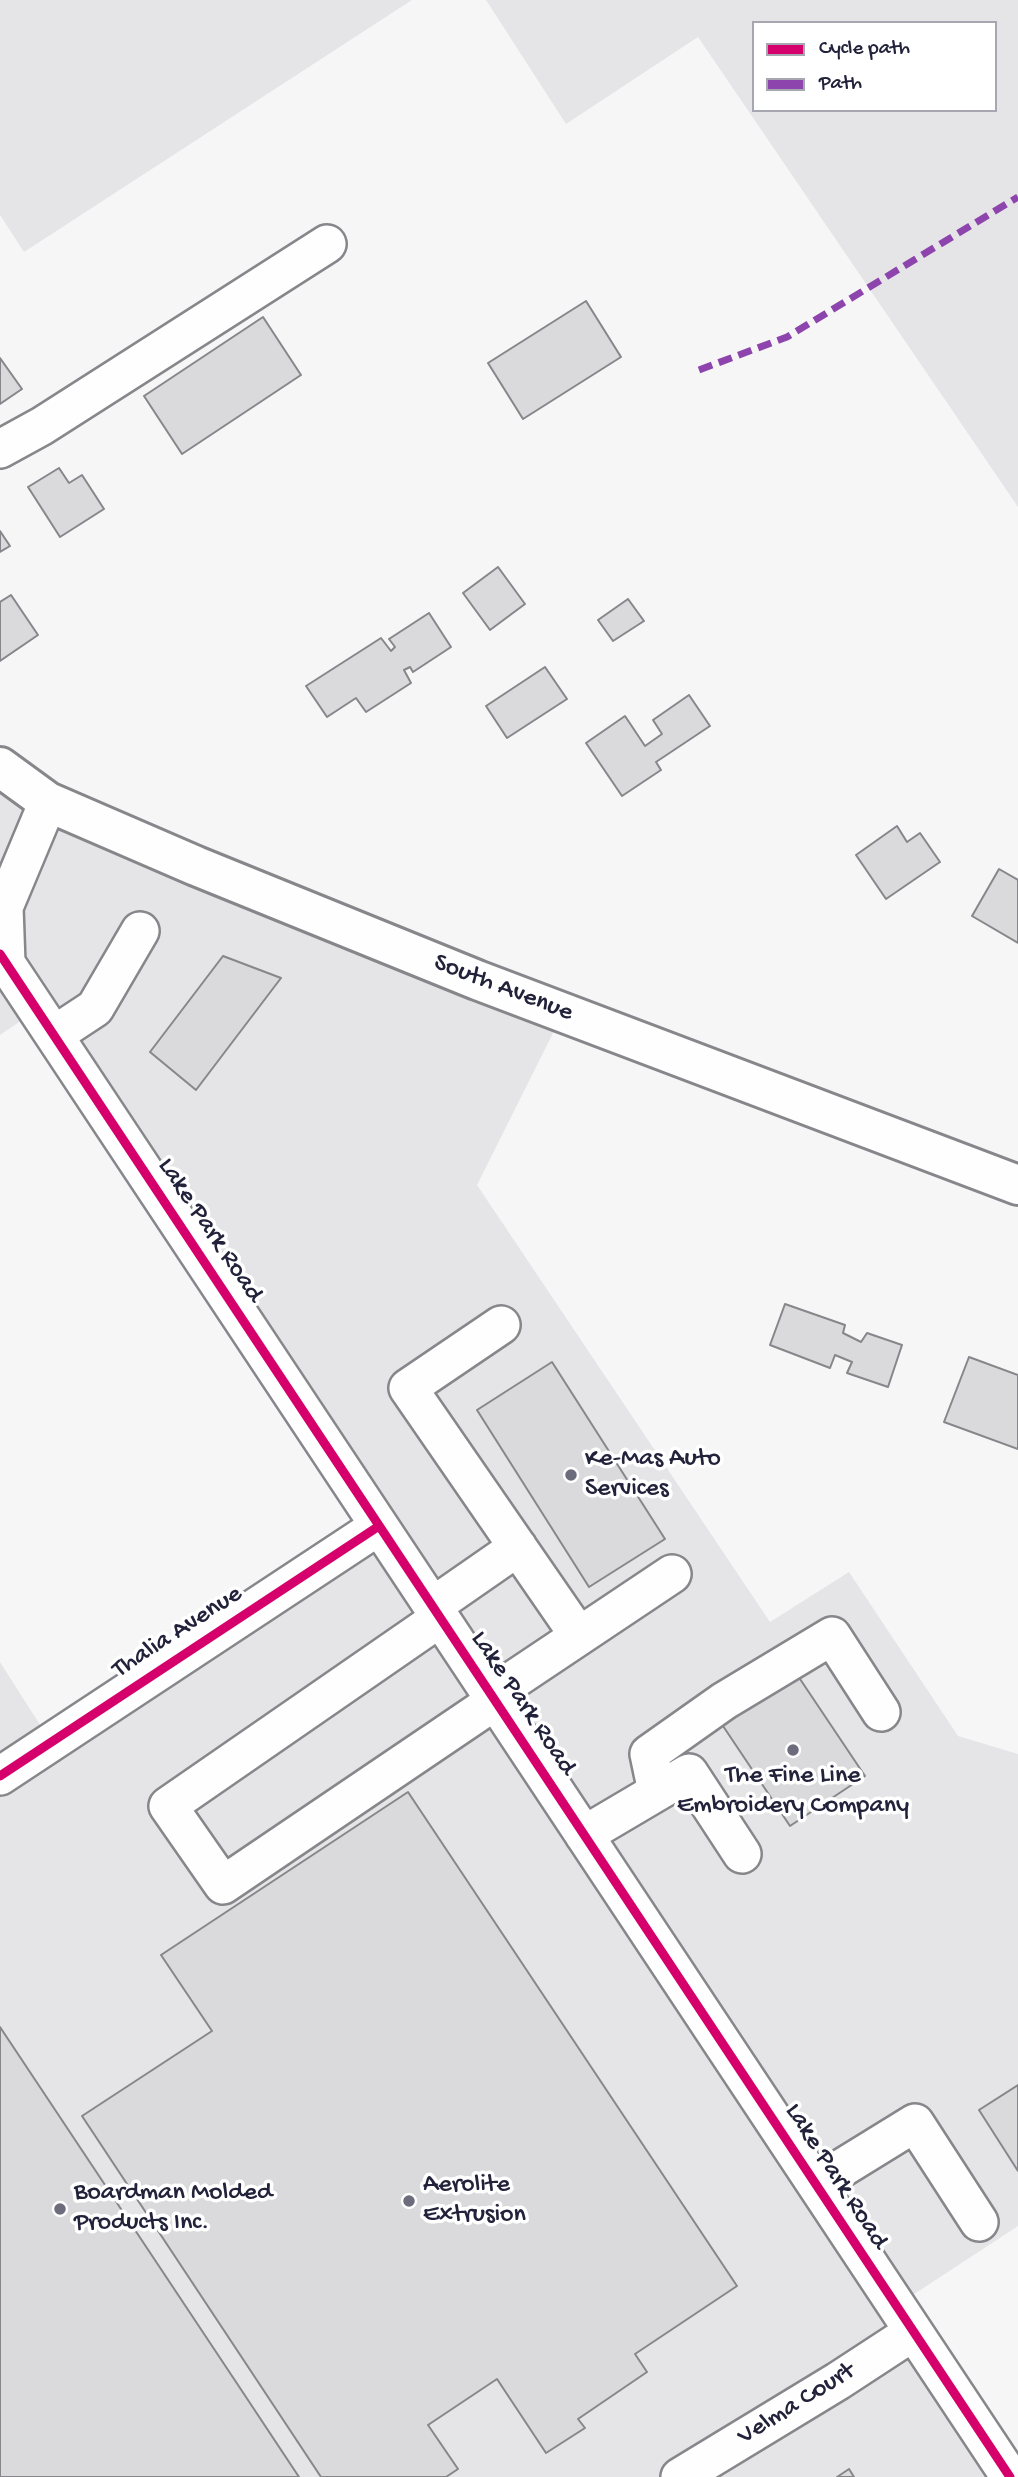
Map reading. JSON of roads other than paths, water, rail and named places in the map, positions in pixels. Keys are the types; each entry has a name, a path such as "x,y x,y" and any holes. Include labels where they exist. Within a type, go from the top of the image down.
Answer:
{"main road":[{"name":"South Avenue","path":"0,767 48,802 206,870 477,980 1018,1185"}],"street":[{"path":"0,449 42,426 327,244"},
{"path":"3,958 4,906 48,802"},
{"path":"54,1035 95,1008 140,931"},
{"name":"Lake Park Road","path":"3,958 1010,2477"},
{"path":"501,1325 408,1388 579,1636"},
{"name":"Thalia Avenue","path":"0,1776 379,1526"},
{"path":"518,1547 437,1612 168,1806 223,1885 672,1574"},
{"path":"657,1792 649,1754 724,1701 832,1636 881,1712"},
{"path":"584,1835 689,1773 742,1854"},
{"path":"816,2185 915,2123 979,2222"},
{"name":"Velma Court","path":"680,2477 913,2332"}],"place":[{"name":"Ke-Mas Auto Services","path":"571,1475"},
{"name":"The Fine Line Embroidery Company","path":"793,1750"},
{"name":"Aerolite Extrusion","path":"409,2201"},
{"name":"Boardman Molded Products Inc.","path":"60,2209"}]}
